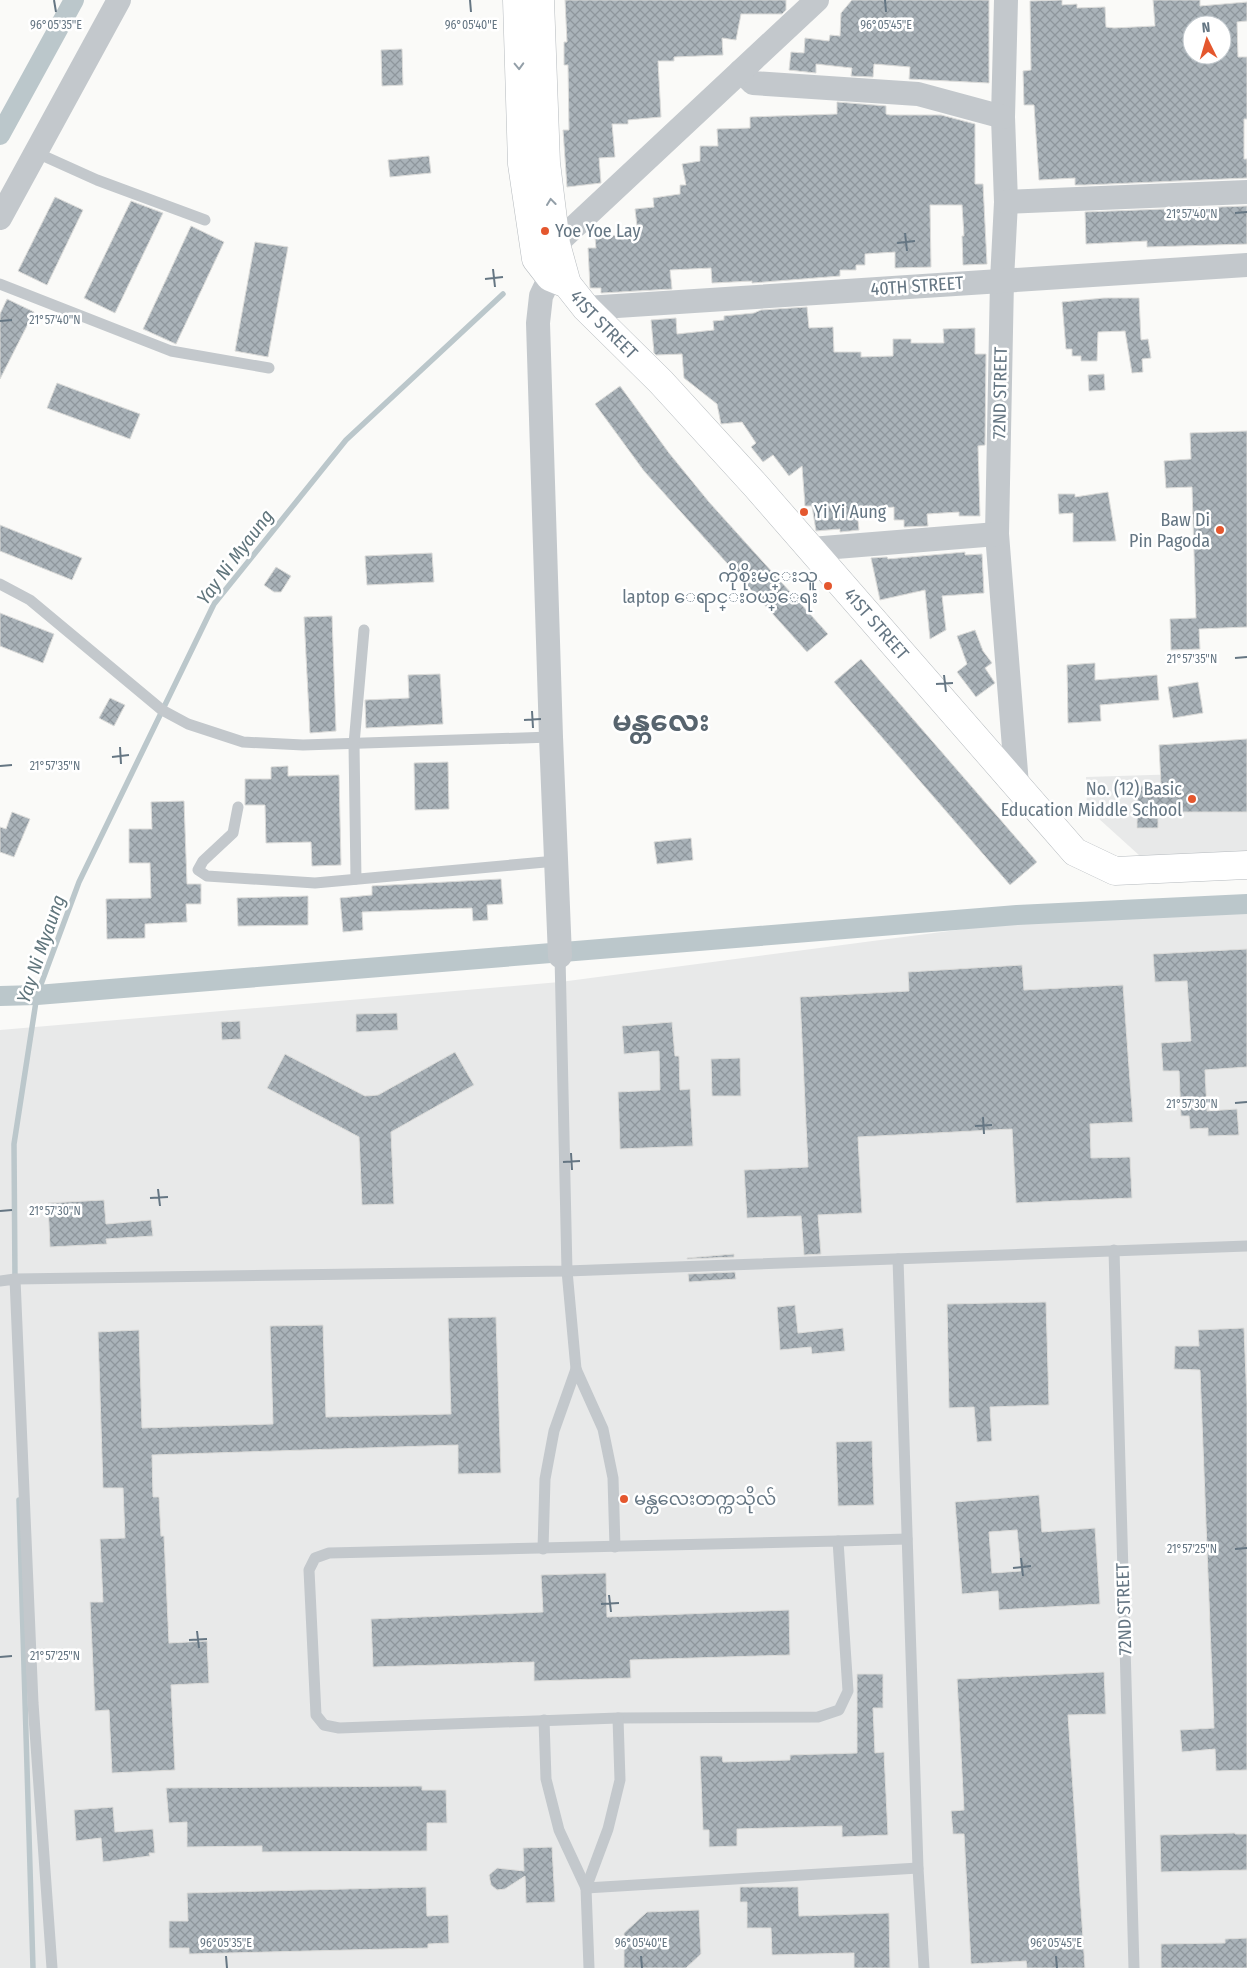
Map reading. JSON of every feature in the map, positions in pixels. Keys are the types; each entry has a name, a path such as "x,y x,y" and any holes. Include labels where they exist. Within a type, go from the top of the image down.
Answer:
{"main road":[{"path":"517,0 529,30 534,163 552,266"},
{"path":"529,30 540,0"},
{"name":"41ST STREET","path":"552,266 586,308 661,382 756,486 1075,852 1115,871 1247,865"}],"street":[{"path":"0,218 119,0"},
{"path":"560,948 551,737 538,322 542,296 552,266 741,71 817,0"},
{"name":"72ND STREET","path":"1006,0 1003,117 1006,202 1002,280 997,534 1018,785"},
{"path":"741,71 753,84 918,94 1003,117"},
{"path":"1006,202 1247,192"},
{"name":"40TH STREET","path":"586,308 1247,265"},
{"path":"811,549 997,534"}],"lane":[{"path":"37,153 97,180 205,220"},
{"path":"0,284 171,351 269,368"},
{"path":"0,584 30,600 162,710 188,724 243,742 303,745 551,737"},
{"path":"356,879 354,744 364,630"},
{"path":"238,808 233,833 203,862 198,870 206,876 315,883 556,861"},
{"path":"560,948 567,1271 576,1368 603,1429 613,1478 615,1547"},
{"path":"0,1281 14,1279 567,1271 1247,1246"},
{"name":"72ND STREET","path":"1114,1250 1134,1968"},
{"path":"898,1259 918,1868 924,1968"},
{"path":"14,1279 32,1703 52,1968"},
{"path":"543,1549 545,1479 554,1431 576,1368"},
{"path":"838,1541 848,1691 839,1710 818,1717 618,1718 339,1728 324,1725 316,1715 309,1570 315,1558 329,1553 907,1539"},
{"path":"589,1968 586,1888 608,1829 620,1780 618,1718"},
{"path":"544,1720 546,1779 556,1822 586,1888"},
{"path":"586,1888 918,1868"}],"shaded area":[{"path":"1247,772 1247,862 1150,865 1087,808 1086,777"},
{"name":"မန္တလေးတက္ကသိုလ်","path":"1247,901 1247,1968 0,1968 0,1030 560,982 1101,911"}],"building":[{"path":"565,0 786,0 786,10 782,14 741,14 736,40 722,38 723,55 674,57 674,61 658,61 661,117 628,120 628,124 612,124 615,157 599,158 601,183 567,187 563,130 569,130 568,65 564,65 564,42 567,42"},
{"path":"852,0 989,0 989,83 909,79 910,67 874,64 873,77 851,76 852,68 816,64 816,73 789,70 791,52 804,53 805,38 829,41 830,35 840,36 841,13"},
{"path":"1062,0 1062,5 1077,4 1077,8 1105,7 1106,27 1114,28 1155,26 1153,0 1200,0 1200,6 1247,2 1247,21 1237,22 1238,57 1247,57 1247,119 1244,119 1244,159 1247,159 1247,178 1084,185 1075,185 1075,178 1039,180 1034,105 1024,105 1023,71 1031,70 1030,1"},
{"path":"402,49 403,85 382,86 381,50"},
{"path":"837,102 886,106 886,114 890,115 941,115 975,124 975,184 983,184 987,264 963,265 962,205 930,205 931,267 895,268 895,252 865,254 865,265 856,265 856,270 840,270 840,276 752,283 752,281 712,283 711,268 670,270 672,289 601,293 601,288 590,288 588,248 596,248 595,237 638,234 635,209 654,207 653,198 680,194 680,185 686,185 682,164 700,161 700,146 718,146 717,129 750,128 750,117 837,114"},
{"path":"429,156 431,173 390,177 388,160"},
{"path":"55,197 83,210 47,285 18,271"},
{"path":"131,201 163,213 115,313 84,298"},
{"path":"1247,206 1247,244 1147,247 1147,241 1086,244 1085,212"},
{"path":"191,226 224,242 176,344 143,329"},
{"path":"255,242 288,247 268,357 235,351"},
{"path":"1104,298 1139,298 1141,340 1148,339 1151,358 1142,359 1143,372 1132,373 1125,331 1098,332 1097,361 1081,361 1081,356 1072,356 1072,349 1066,349 1062,302"},
{"path":"7,299 34,312 0,379 0,314"},
{"path":"807,307 809,328 833,327 834,352 861,352 861,357 893,356 893,339 911,339 911,343 944,343 943,329 975,328 975,354 986,354 985,445 978,446 980,516 959,516 959,512 927,514 928,526 904,527 904,520 894,520 894,507 857,511 859,530 840,532 840,529 816,531 812,506 805,506 802,466 789,476 773,455 763,462 751,447 756,443 742,422 721,424 717,404 684,378 682,354 656,355 654,353 651,320 676,318 677,334 714,330 713,321 724,320 724,316 754,313 761,310"},
{"path":"1104,374 1105,390 1089,391 1088,375"},
{"path":"57,383 140,414 130,439 47,408"},
{"path":"620,386 669,453 709,502 828,634 807,652 644,471 595,404"},
{"name":"Baw Di Pin Pagoda","path":"1247,431 1247,627 1199,629 1200,649 1171,650 1170,619 1196,618 1192,487 1166,488 1164,461 1191,459 1190,433"},
{"path":"1108,492 1116,541 1073,542 1073,513 1059,514 1058,494 1075,494 1075,497"},
{"path":"0,525 82,558 72,580 0,551"},
{"path":"965,552 965,555 982,554 984,593 942,596 946,630 930,639 925,590 880,600 871,558 887,557 888,559"},
{"path":"432,553 434,582 367,585 365,556"},
{"path":"276,567 291,576 281,592 274,592 264,585"},
{"path":"0,613 54,634 43,663 0,646"},
{"path":"332,616 336,731 310,733 304,617"},
{"path":"975,630 983,651 992,663 985,668 995,683 976,697 957,672 967,664 957,636"},
{"path":"861,659 1037,862 1010,885 834,682"},
{"path":"1095,663 1095,680 1157,675 1159,700 1100,705 1101,721 1068,723 1067,665"},
{"path":"440,674 443,724 366,728 365,700 409,698 408,675"},
{"path":"1198,682 1203,713 1173,718 1168,687"},
{"path":"110,698 125,705 114,726 99,718"},
{"path":"1247,739 1247,812 1158,812 1158,828 1137,828 1137,786 1161,785 1159,745"},
{"path":"448,762 449,809 415,810 414,763"},
{"path":"288,766 288,776 339,775 341,865 312,866 311,842 266,843 265,805 245,805 245,779 271,779 271,767"},
{"path":"184,801 187,884 201,884 201,904 186,904 187,922 145,924 145,938 107,939 106,899 151,898 150,863 129,863 129,829 152,829 151,802"},
{"path":"12,812 30,819 14,857 0,852 0,827 6,829"},
{"path":"691,838 693,860 657,864 654,842"},
{"path":"501,879 503,904 487,905 488,920 473,921 472,908 362,912 363,930 343,932 340,898 372,895 372,886"},
{"path":"308,896 308,925 238,926 237,898"},
{"path":"1247,949 1247,1067 1205,1070 1207,1111 1237,1109 1239,1135 1208,1136 1208,1128 1190,1129 1189,1116 1181,1116 1179,1071 1163,1071 1161,1043 1191,1041 1187,981 1155,982 1153,954"},
{"path":"1022,965 1024,990 1123,985 1133,1122 1090,1124 1091,1158 1130,1157 1132,1198 1016,1203 1012,1129 858,1137 862,1213 818,1215 821,1254 804,1255 801,1216 747,1218 744,1170 808,1167 800,997 909,991 908,972"},
{"path":"397,1013 398,1030 356,1032 356,1014"},
{"path":"240,1021 241,1039 222,1040 221,1022"},
{"path":"672,1022 675,1056 679,1056 680,1090 690,1089 693,1146 620,1149 618,1092 660,1090 659,1051 624,1054 622,1026"},
{"path":"455,1052 474,1085 391,1132 394,1204 362,1205 359,1137 267,1088 285,1054 365,1096 378,1095"},
{"path":"740,1058 741,1096 712,1096 711,1059"},
{"path":"104,1200 106,1224 151,1220 153,1236 106,1239 107,1244 50,1247 48,1203"},
{"path":"734,1254 734,1257 687,1259 687,1258"},
{"path":"735,1272 736,1279 689,1282 688,1274"},
{"path":"1046,1302 1049,1405 990,1407 992,1441 977,1442 974,1407 949,1408 947,1304"},
{"path":"795,1305 798,1333 843,1328 845,1351 812,1354 811,1347 780,1350 777,1307"},
{"path":"496,1317 501,1473 458,1474 458,1445 152,1455 153,1497 159,1497 161,1536 164,1536 169,1643 207,1641 209,1683 171,1685 175,1770 112,1773 109,1710 95,1711 90,1602 103,1602 100,1539 125,1538 123,1488 103,1488 98,1332 139,1330 142,1428 273,1424 270,1326 323,1325 326,1417 451,1414 448,1318"},
{"path":"1244,1328 1247,1402 1247,1770 1216,1771 1215,1749 1182,1752 1180,1730 1214,1728 1200,1370 1174,1369 1175,1346 1199,1346 1198,1330"},
{"path":"872,1441 874,1505 838,1506 836,1442"},
{"path":"1039,1495 1042,1532 1095,1528 1100,1604 999,1610 998,1591 962,1594 955,1502","holes":["1017,1530 1021,1571 992,1573 989,1532"]},
{"path":"606,1573 607,1617 789,1610 790,1655 630,1660 631,1678 534,1681 534,1662 373,1667 371,1619 543,1612 541,1575"},
{"path":"1104,1672 1106,1714 1068,1715 1085,1968 1027,1968 1026,1961 971,1964 964,1834 953,1834 951,1811 964,1810 957,1679"},
{"path":"857,1674 883,1674 883,1708 873,1708 875,1753 884,1752 888,1835 842,1837 842,1826 737,1829 737,1846 709,1847 709,1830 703,1830 700,1756 722,1756 723,1762 790,1760 790,1755 857,1753"},
{"path":"422,1786 422,1790 446,1790 447,1823 427,1823 427,1851 262,1852 262,1846 187,1847 187,1822 169,1823 166,1788"},
{"path":"113,1807 115,1832 153,1829 155,1853 149,1853 150,1856 103,1862 101,1838 76,1841 74,1810"},
{"path":"1247,1834 1247,1870 1161,1872 1160,1835"},
{"path":"552,1847 555,1902 526,1903 525,1876 505,1889 497,1890 491,1885 489,1875 497,1868 524,1871 523,1848"},
{"path":"426,1887 427,1916 448,1915 449,1943 428,1944 428,1948 189,1954 189,1948 169,1948 169,1921 188,1921 187,1893"},
{"path":"740,1887 798,1887 799,1916 889,1913 890,1968 854,1968 854,1953 772,1955 771,1928 747,1928 747,1902 740,1902"},
{"path":"699,1910 701,1954 686,1968 624,1968 624,1933 647,1912"},
{"path":"1247,1938 1247,1968 1161,1968 1161,1944 1225,1943 1225,1939"}],"waterway":[{"path":"0,135 74,0"},
{"name":"Yay Ni Myaung","path":"15,1281 14,1144 37,995 79,882 214,604 346,440 503,294"},
{"path":"0,996 37,995 1017,915 1247,904"},
{"name":"Yay Ni Myaung","path":"19,1500 33,1968"}],"place":[{"name":"Yoe Yoe Lay","path":"545,231"},
{"name":"Yi Yi Aung","path":"804,512"},
{"name":"Baw Di Pin Pagoda","path":"1220,530"},
{"name":"ကိုစိုးမင္းသူ laptop ေရာင္းဝယ္ေရး","path":"828,586"},
{"name":"No. (12) Basic Education Middle School","path":"1192,799"},
{"name":"မန္တလေးတက္ကသိုလ်","path":"624,1499"}],"district":[{"name":"မန္တလေး","path":"661,721"}]}
